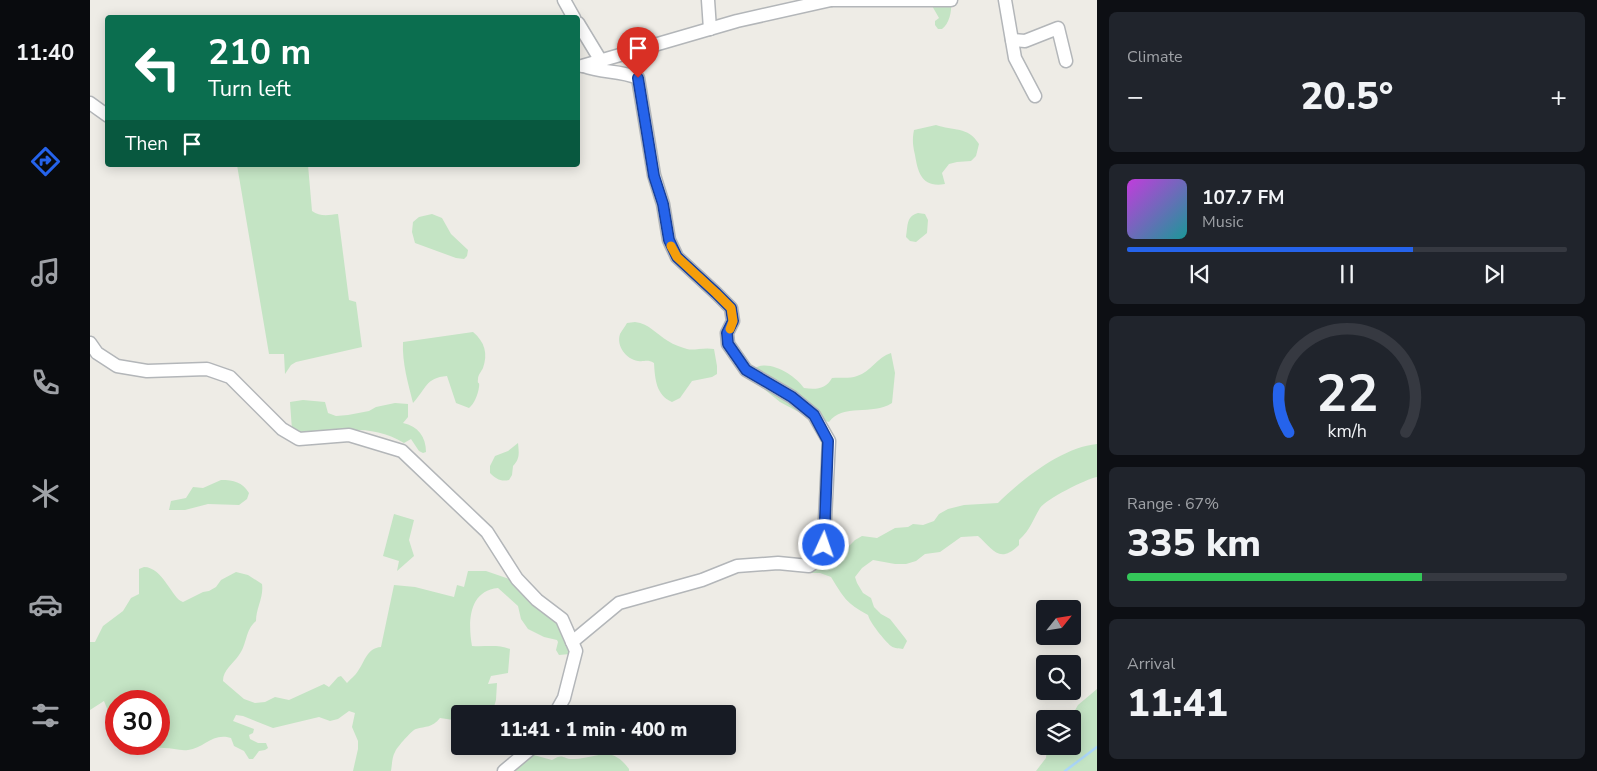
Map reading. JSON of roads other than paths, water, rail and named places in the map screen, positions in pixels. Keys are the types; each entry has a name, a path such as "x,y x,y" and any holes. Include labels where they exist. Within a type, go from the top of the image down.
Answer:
{"street":[{"path":"564,0 572,15"},
{"path":"708,0 710,28"},
{"path":"581,67 782,6 833,0 950,0"},
{"path":"1005,0 1015,58 1035,96"},
{"path":"580,26 601,61"},
{"path":"1012,40 1025,41 1058,28 1066,61"},
{"path":"572,642 619,603 702,580 736,566 778,563 809,566 823,557 828,441 814,415 792,397 746,370 728,344 727,333 733,321 731,308 677,257 669,240 663,204 654,176 638,78 626,73 596,71 581,67"},
{"path":"90,103 105,114"},
{"path":"90,343 97,353 117,366 147,371 207,369 230,377 282,429 299,439 349,435 402,450 487,532 517,579 537,600 562,619 576,650 564,698 560,705"},
{"path":"504,771 523,755"}],"waterway":[{"path":"1065,771 1097,747"}]}
